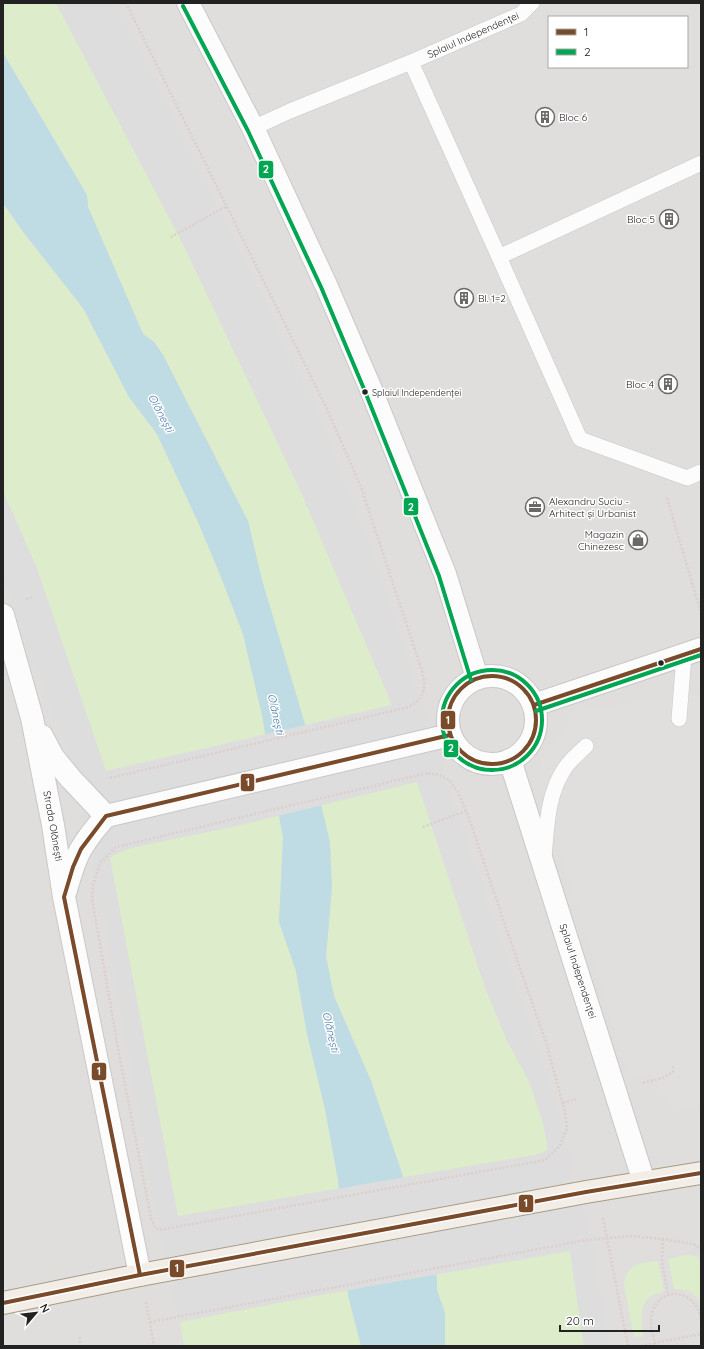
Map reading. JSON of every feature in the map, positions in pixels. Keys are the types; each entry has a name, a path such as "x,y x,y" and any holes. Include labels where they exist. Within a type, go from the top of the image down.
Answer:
{"main road":[{"path":"3,1303 140,1275 592,1191 701,1173"}],"street":[{"path":"188,3 253,128 326,285 370,387 445,574 477,678"},
{"name":"Strada Olănești","path":"3,615 32,718 53,825 64,897 140,1275"},
{"path":"534,705 693,652"},
{"path":"491,675 504,677 517,684 527,693 534,705 536,718 535,731 530,743 521,753 510,760 496,764 482,763 468,757 457,747 450,735 448,721 450,707 455,694 465,684 477,678 491,675"},
{"path":"32,718 53,757 71,779 106,816"},
{"path":"64,897 73,867 81,849 92,832 106,816 450,735"},
{"name":"Splaiul Independenței","path":"510,760 644,1182"}],"lane":[{"name":"Splaiul Independenței","path":"253,128 521,14 532,3"},
{"path":"410,62 499,256 580,439 688,478 701,472"},
{"path":"499,256 701,163"},
{"path":"679,719 693,652"},
{"path":"543,862 549,805 557,782 565,768 586,746"}],"path":[{"path":"102,780 402,709 417,703 422,696 424,689 424,676 361,487 327,409 126,3"},
{"path":"171,238 227,206"},
{"path":"658,467 701,613"},
{"path":"116,848 421,774 428,773 439,775 449,780 458,792 466,811 546,1042 562,1102 567,1128 560,1146 545,1160 170,1229"},
{"path":"423,827 466,811"},
{"path":"640,1083 663,1078 673,1072 673,1065"},
{"path":"562,1102 576,1099"},
{"path":"592,1191 607,1238 628,1346"},
{"path":"150,1322 586,1240 632,1236 693,1244 701,1249"},
{"path":"663,1239 662,1261 668,1295"},
{"path":"140,1275 154,1346"},
{"path":"655,1343 651,1314 654,1306 660,1299 668,1295 676,1294 684,1296 692,1300 697,1306 701,1318"},
{"path":"641,1346 701,1334"},
{"path":"79,1337 80,1346"}],"shaded area":[{"path":"3,3 701,3 701,1346 3,1346"},
{"path":"701,694 701,1108 674,1112 651,1072 628,1077 542,793 541,758 580,710"}],"green space":[{"path":"3,3 56,3 181,240 301,492 392,705 507,1041 529,1081 543,1123 570,1251 584,1346 445,1346 445,1313 437,1290 437,1277 371,1081 334,996 326,957 332,887 248,521 163,355 154,342 143,334 88,207 87,195 3,53"},
{"path":"3,203 24,233 83,308 129,397 157,434 198,522 243,634 262,715 283,838 279,922 296,971 307,1034 325,1109 338,1180 348,1295 361,1346 184,1346 180,1322 178,1216 38,571 3,491"},
{"path":"686,1255 696,1256 701,1260 701,1302 689,1291 674,1289 668,1259"},
{"path":"658,1261 664,1292 654,1294 646,1302 642,1313 643,1336 634,1337 624,1285 625,1278 627,1272 631,1268 645,1262"}],"water":[{"name":"Olănești","path":"3,53 87,195 88,207 143,334 154,342 163,355 248,521 262,580 305,724 330,842 332,887 326,957 334,996 371,1081 437,1278 437,1290 445,1313 445,1346 361,1346 348,1295 338,1180 325,1109 307,1034 296,971 279,922 283,838 262,715 243,634 198,522 157,434 129,397 83,308 24,233 3,203"}],"pier":[{"path":"56,3 114,3 263,299 322,424 366,539 393,616 414,684 558,1112 592,1248 609,1346 584,1346 570,1251 315,1296 180,1322 158,1220 99,885 67,747 36,668 3,576 3,492 38,571 106,771 392,705 301,492 181,240","holes":["417,782 485,988 507,1041 529,1081 543,1123 548,1149 542,1153 534,1155 178,1216 110,858 131,848 241,825"]}],"transit line":[{"name":"2","path":"183,6 248,131 321,287 364,389 439,576 471,680"},
{"name":"1","path":"534,705 701,649"},
{"name":"2","path":"536,711 701,655"},
{"name":"2","path":"492,670 502,671 520,678 534,692 541,710 542,720 541,730 534,748 520,762 502,769 492,770 482,769 464,762 450,748 443,730 442,720 443,710 450,692 464,678 482,671 492,670"},
{"name":"1","path":"492,676 509,679 523,689 533,703 536,720 533,737 523,751 509,761 492,764 475,761 461,751 451,737 448,720 451,703 461,689 475,679 492,676"},
{"name":"1","path":"140,1275 64,897 73,867 81,849 106,816 450,735"},
{"name":"1","path":"3,1303 140,1275 586,1192 701,1173"}],"place":[{"name":"Bloc 6","path":"545,117"},
{"name":"Bloc 5","path":"669,219"},
{"name":"Bl. 1=2","path":"464,298"},
{"name":"Bloc 4","path":"668,384"},
{"name":"Splaiul Independenței","path":"365,392"},
{"name":"Alexandru Suciu - Arhitect și Urbanist","path":"535,507"},
{"name":"Magazin Chinezesc","path":"638,540"}]}
